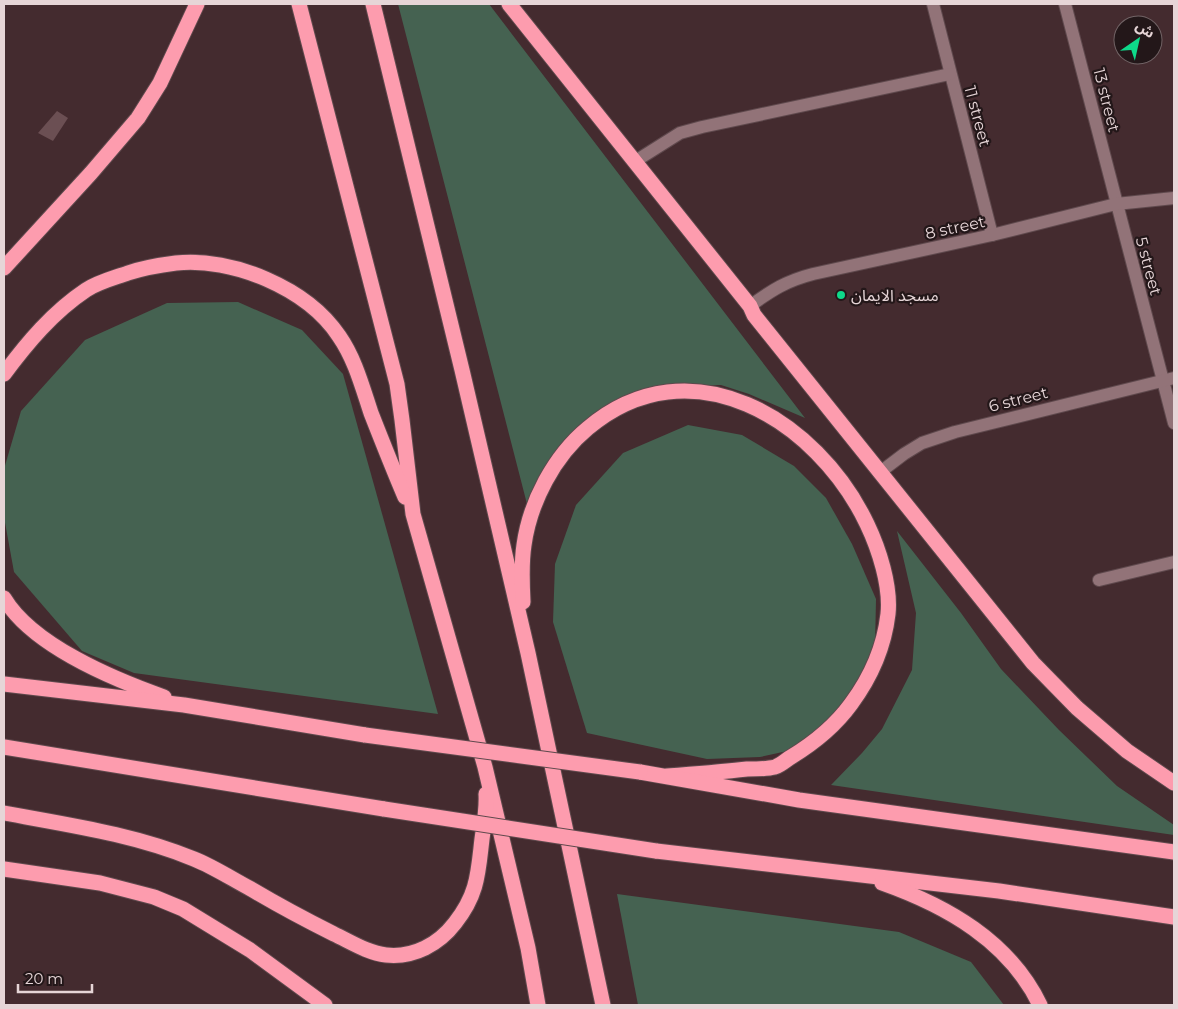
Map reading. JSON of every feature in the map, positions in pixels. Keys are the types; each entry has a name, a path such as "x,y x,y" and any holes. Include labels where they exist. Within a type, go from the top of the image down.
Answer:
{"highway":[{"path":"4,268 91,173 138,118 160,83 197,4"},
{"path":"299,4 397,384 413,514"},
{"path":"373,4 462,370 528,653 603,1005"},
{"path":"509,4 750,306 754,315 879,473 1033,663 1077,708 1126,751 1174,783"},
{"path":"4,374 21,351 62,308 87,289 143,268 177,263 209,263 241,270 271,281 297,295 320,314 338,334 350,352 383,443 413,514 485,767 528,948 538,1005"},
{"path":"528,653 522,572 524,546 530,519 540,491 556,464 580,434 605,414 634,400 667,391 706,392 747,404 784,424 812,447 837,473 858,506 876,542 886,576 888,613 880,654 865,685 842,717 809,746 775,767 667,776"},
{"path":"4,598 30,628 59,649 90,666 184,705"},
{"path":"4,684 184,705 365,735 667,776 799,800 1174,852"},
{"path":"4,747 656,851 999,891 1174,917"},
{"path":"4,814 80,827 158,845 197,860 311,922 372,952 400,955 427,948 441,939 458,920 472,897 478,876 484,829 485,767"},
{"path":"4,869 100,884 154,897 184,909 250,950 324,1005"},
{"path":"857,875 930,902 964,920 994,943 1017,968 1033,990 1040,1005"}],"street":[{"name":"11 street","path":"933,4 992,236"},
{"name":"13 street","path":"1065,4 1116,204"},
{"path":"634,162 680,133 950,74"},
{"name":"8 street","path":"750,306 775,288 794,279 992,236 1116,204 1174,198"},
{"name":"5 street","path":"1116,204 1168,380 1174,423"},
{"name":"6 street","path":"879,473 922,442 955,432 1168,380"},
{"path":"1099,580 1174,562"}],"green space":[{"path":"398,4 489,4 805,418 749,394 721,385 687,386 613,406 545,474 527,504"},
{"path":"238,302 302,330 343,374 438,714 134,673 82,651 14,572 4,517 4,469 21,411 85,340 167,303"},
{"path":"688,425 742,435 794,466 826,498 852,544 876,599 875,646 857,691 829,725 792,750 760,757 707,759 587,733 553,622 555,564 576,505 623,453"},
{"path":"897,531 961,613 1001,669 1059,730 1117,786 1174,825 1174,835 831,785 882,729 912,670 916,613"},
{"path":"617,894 899,932 971,962 1004,1005 638,1005"}],"building":[{"path":"57,111 68,118 53,141 38,133"}],"place":[{"name":"مسجد الايمان","path":"841,295"}]}
